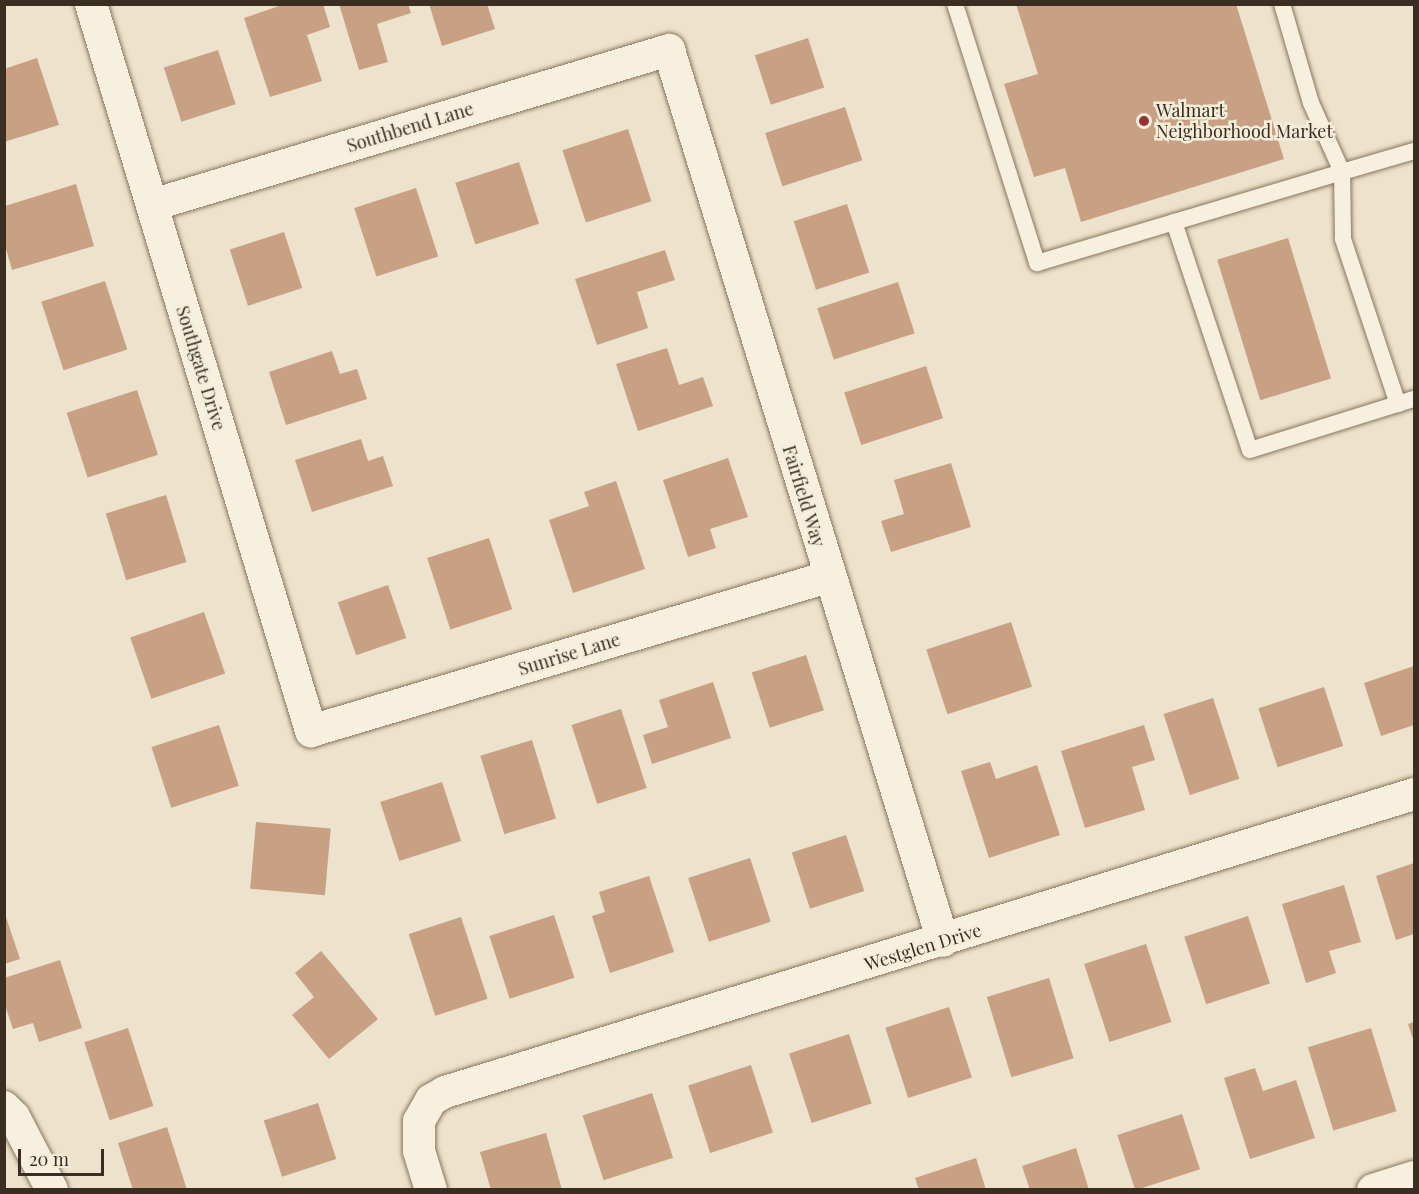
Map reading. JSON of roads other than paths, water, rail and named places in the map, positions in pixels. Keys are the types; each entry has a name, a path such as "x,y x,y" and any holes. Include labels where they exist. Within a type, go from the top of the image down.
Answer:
{"street":[{"name":"Southgate Drive","path":"92,4 311,731"},
{"name":"Southbend Lane","path":"152,205 669,50"},
{"name":"Fairfield Way","path":"669,50 828,577 943,941"},
{"name":"Sunrise Lane","path":"311,731 828,577"},
{"name":"Westglen Drive","path":"430,1190 418,1151 419,1122 431,1100 445,1092 943,941 1414,794"},
{"path":"4,1107 14,1117 52,1190"},
{"path":"1373,1190 1414,1177"}],"lane":[{"path":"955,4 1037,263 1414,151"},
{"path":"1282,4 1311,103 1342,172 1343,239 1398,404"},
{"path":"1174,222 1250,450 1414,399"}],"place":[{"name":"Walmart Neighborhood Market","path":"1144,121"}]}
